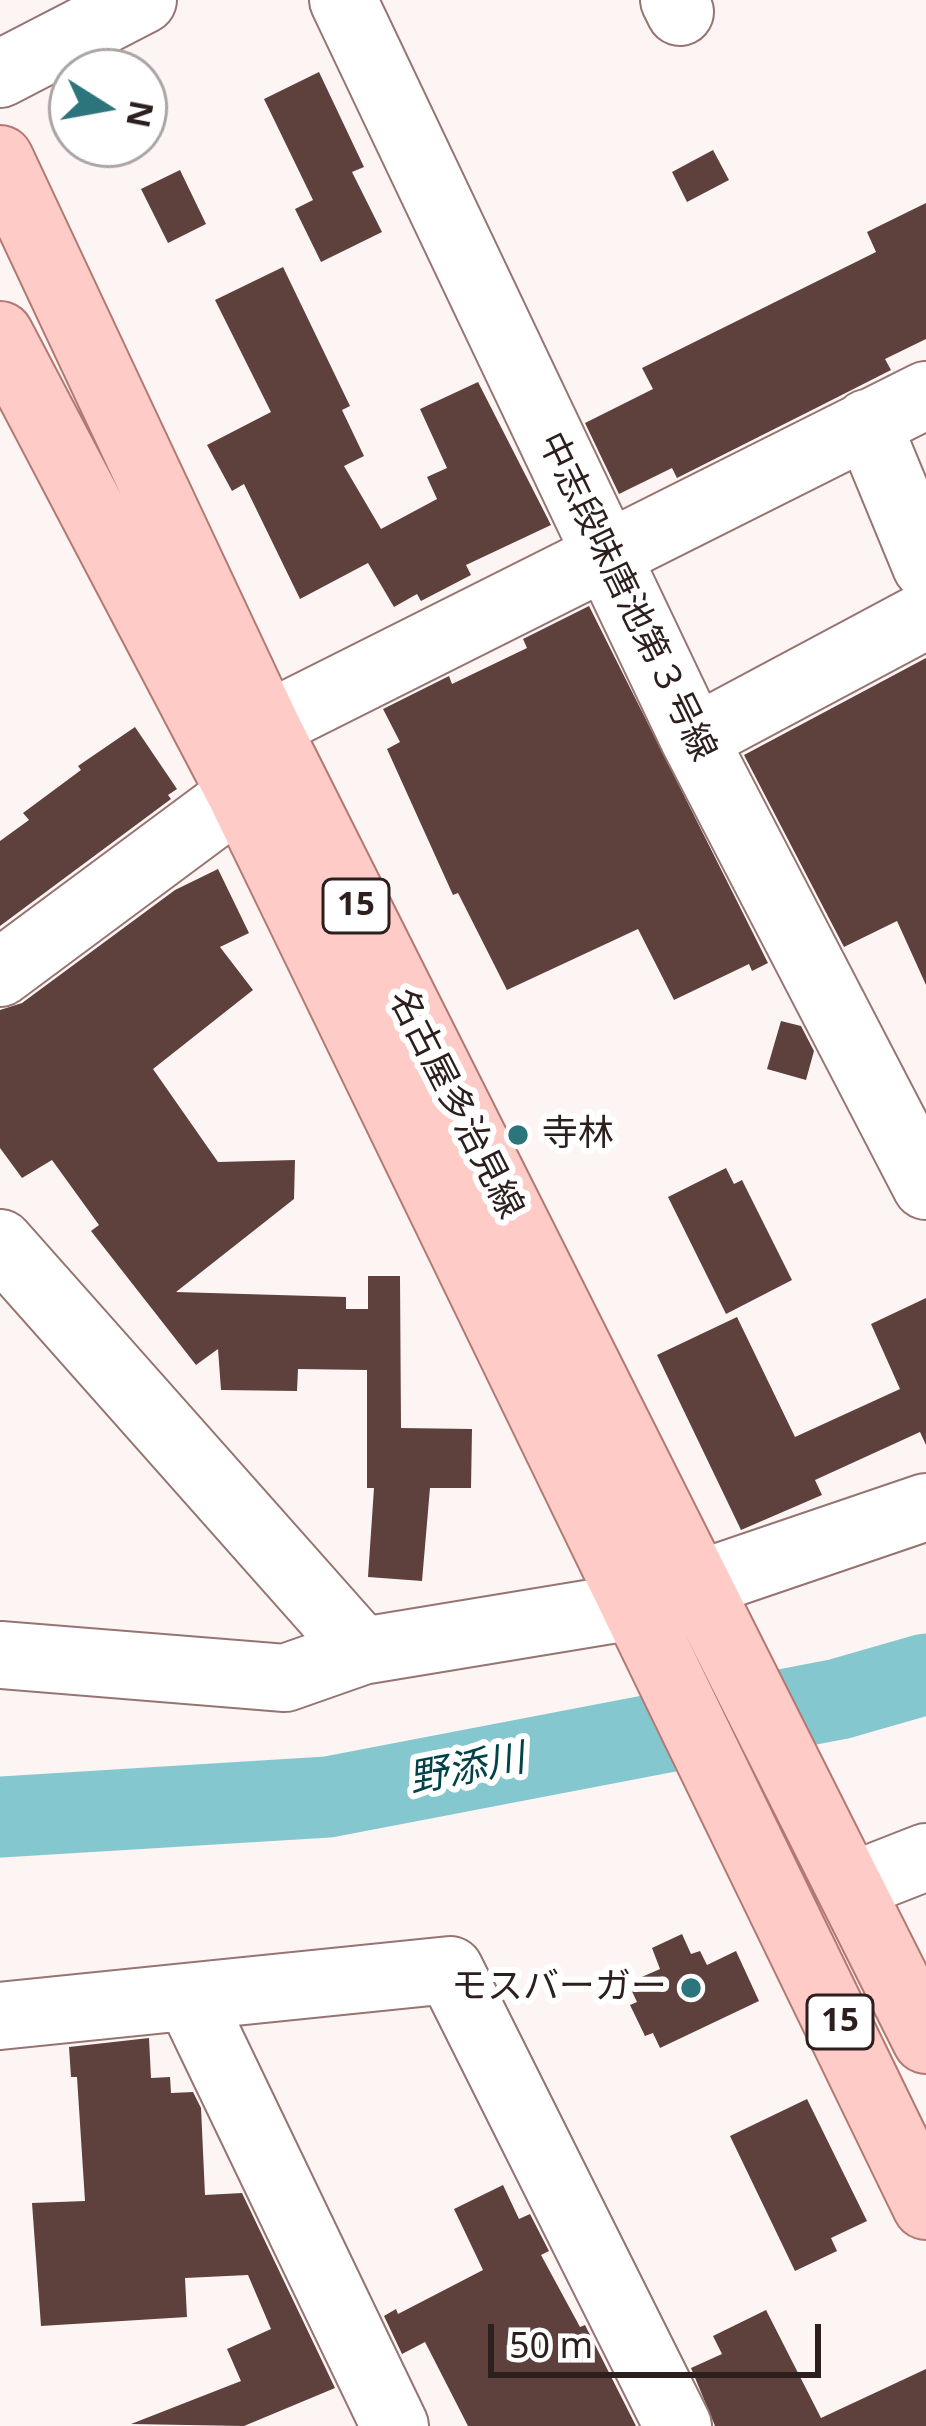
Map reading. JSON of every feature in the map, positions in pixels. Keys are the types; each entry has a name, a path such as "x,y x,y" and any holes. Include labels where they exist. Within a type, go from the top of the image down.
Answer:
{"main road":[{"name":"名古屋多治見線","path":"0,159 266,726 666,1618 749,1839 926,2206"},
{"name":"名古屋多治見線","path":"3,348 241,794 666,1618 731,1643 926,2040"}],"street":[{"path":"0,74 143,0"},
{"name":"中志段味唐池第３号線","path":"343,0 604,556 926,1186"},
{"path":"266,726 926,395"},
{"path":"867,423 926,566"},
{"path":"694,739 926,615"},
{"path":"0,973 241,794"},
{"path":"0,1243 362,1651"},
{"path":"0,1655 285,1678 362,1651 666,1618 926,1508"},
{"path":"852,1886 926,1857"},
{"path":"0,2016 450,1970 678,2426"},
{"path":"190,1999 395,2426"}],"building":[{"path":"319,72 364,167 352,172 382,232 321,262 295,209 313,200 264,99"},
{"path":"713,150 729,180 687,202 672,172"},
{"path":"180,170 206,224 168,243 141,189"},
{"path":"926,203 926,339 885,359 891,370 822,405 677,478 672,468 619,494 585,423 653,389 642,368 876,252 867,232"},
{"path":"283,267 350,406 342,410 364,456 344,466 381,529 437,499 427,477 447,468 420,409 478,382 551,525 466,565 471,575 421,601 417,594 394,607 368,563 300,599 244,484 232,491 207,445 271,412 215,300"},
{"path":"589,606 768,963 752,971 749,964 674,1000 638,929 507,990 458,893 453,895 387,749 400,742 383,709 449,676 452,684 527,648 523,639"},
{"path":"926,658 926,985 897,921 844,947 744,755"},
{"path":"135,727 177,789 168,795 171,799 0,926 0,841 29,820 23,813 81,770 78,766"},
{"path":"218,869 249,933 220,947 253,990 153,1069 218,1162 295,1160 294,1199 176,1292 346,1297 346,1309 368,1309 368,1276 400,1276 401,1428 472,1429 471,1488 430,1488 422,1581 368,1577 374,1488 367,1488 367,1370 298,1369 297,1391 221,1390 218,1349 196,1365 91,1231 99,1225 52,1160 22,1178 0,1148 0,1010 22,1003 175,890"},
{"path":"781,1021 801,1026 814,1051 806,1080 767,1069"},
{"path":"726,1168 734,1184 742,1180 792,1280 726,1314 668,1197"},
{"path":"926,1298 926,1445 920,1432 815,1480 822,1495 741,1530 657,1355 737,1317 795,1437 900,1389 871,1324"},
{"path":"682,1934 691,1954 700,1951 707,1965 736,1951 759,2001 660,2048 653,2033 645,2036 630,2005 637,2002 628,1983 660,1969 652,1948"},
{"path":"149,2038 151,2078 170,2077 171,2093 193,2092 201,2108 205,2195 242,2193 335,2388 244,2426 131,2424 241,2381 227,2349 271,2329 248,2275 185,2278 187,2317 41,2326 32,2203 85,2201 77,2077 71,2077 69,2047"},
{"path":"807,2099 867,2221 831,2238 837,2251 795,2271 730,2136"},
{"path":"503,2185 519,2219 530,2214 549,2251 541,2255 580,2327 585,2325 636,2426 468,2426 425,2342 402,2354 384,2316 396,2309 398,2314 483,2270 454,2209"},
{"path":"766,2310 821,2418 926,2369 926,2426 715,2426 691,2368 722,2354 713,2336"}],"waterway":[{"name":"野添川","path":"0,1817 328,1797 839,1699 926,1674"}],"place":[{"name":"寺林","path":"518,1135"},
{"name":"モスバーガー","path":"691,1988"}]}
